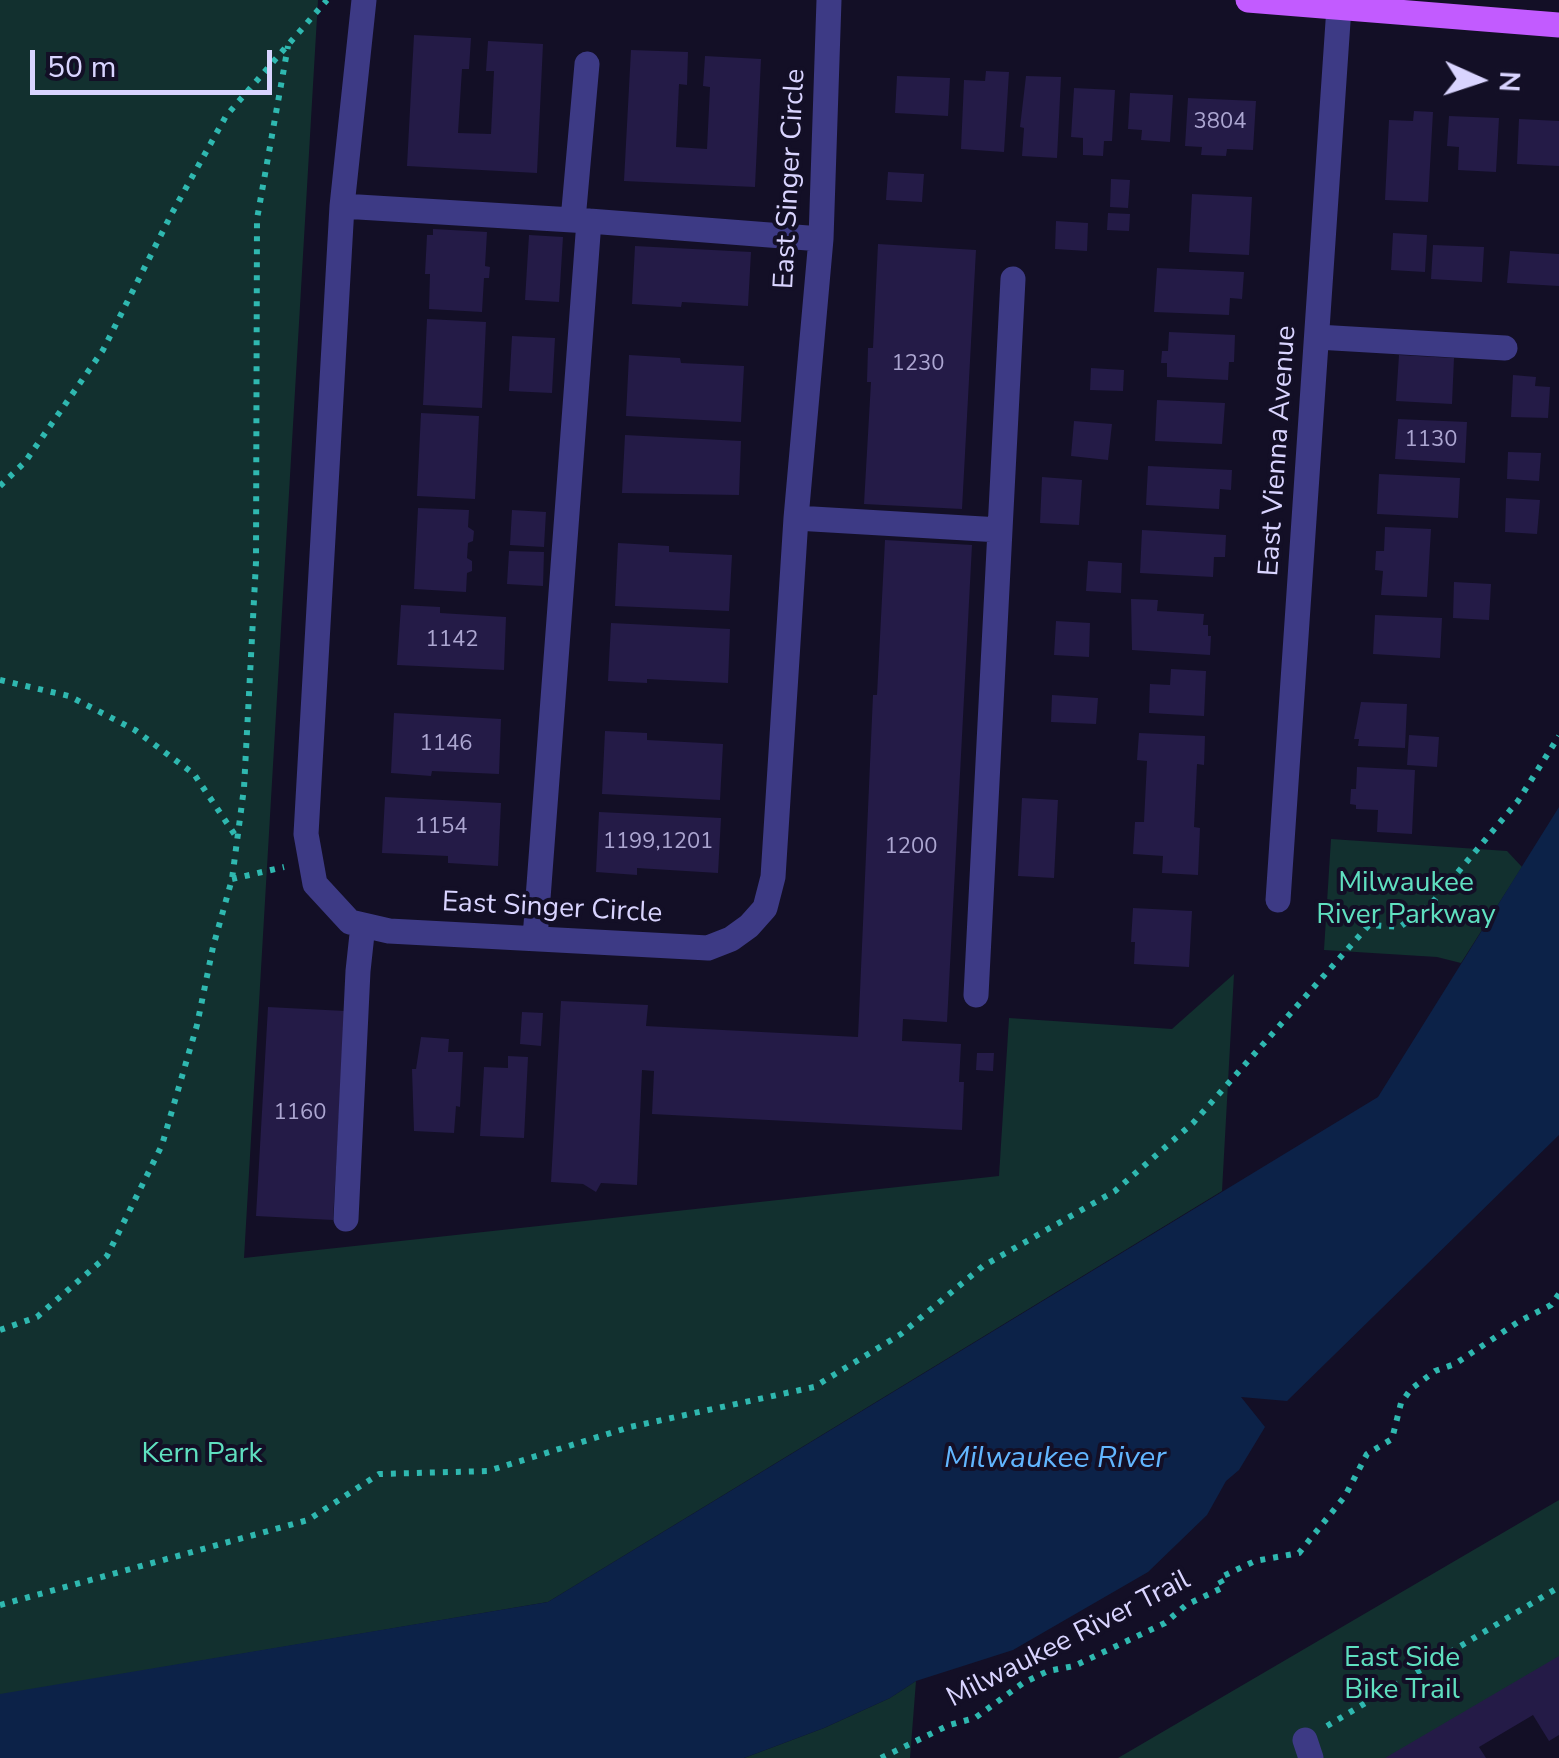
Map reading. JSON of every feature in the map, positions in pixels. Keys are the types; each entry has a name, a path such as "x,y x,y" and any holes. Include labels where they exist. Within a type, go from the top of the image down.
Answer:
{"main road":[{"path":"1248,0 1559,25"}],"street":[{"name":"East Singer Circle","path":"364,0 342,206 306,834 315,884 350,922 390,931 708,948 732,940 765,908 773,878 796,518 821,240 829,0"},
{"name":"East Vienna Avenue","path":"1278,900 1339,6"},
{"path":"535,938 581,220 587,64"},
{"path":"342,206 821,240"},
{"path":"976,995 1014,279"},
{"path":"1317,337 1505,348"},
{"path":"796,518 1000,530"},
{"path":"346,1219 363,925"}],"path":[{"path":"0,486 25,462 104,350 172,212 226,116 328,0"},
{"path":"0,1330 37,1318 107,1256 162,1146 232,879 244,788 256,562 257,219 270,129 288,46"},
{"path":"0,680 68,696 135,730 194,774 236,836"},
{"path":"0,1605 308,1520 379,1474 488,1471 630,1427 814,1387 901,1334 983,1266 1115,1191 1193,1123 1369,925 1400,927 1431,904 1518,801 1559,736"},
{"path":"232,879 310,862"},
{"name":"Milwaukee River Trail","path":"882,1758 949,1725 975,1718 1036,1677 1074,1666 1165,1623 1186,1605 1224,1588 1219,1578 1254,1561 1290,1557 1307,1546 1345,1496 1366,1454 1392,1439 1401,1403 1410,1389 1551,1305 1559,1294"},
{"path":"1308,1749 1559,1587"}],"green space":[{"name":"Kern Park","path":"0,0 318,0 244,1258 999,1176 1009,1018 1172,1029 1234,974 1222,1191 548,1602 0,1695"},
{"name":"Milwaukee River Parkway","path":"1331,839 1507,851 1522,867 1461,963 1437,957 1324,950"},
{"name":"East Side Bike Trail","path":"1559,1500 1559,1667 1405,1758 1118,1758"},
{"path":"916,1681 910,1758 744,1758 824,1728 890,1698"}],"water":[{"name":"Milwaukee River","path":"1559,807 1559,1135 1287,1401 1241,1397 1265,1427 1207,1515 1148,1572 1013,1650 916,1681 890,1698 824,1728 744,1758 0,1758 0,1694 548,1602 1378,1097"}],"building":[{"path":"414,35 471,38 469,69 462,69 458,133 491,134 494,71 486,71 488,41 543,44 537,173 407,166"},
{"path":"631,50 688,52 687,85 679,84 676,147 707,149 710,87 703,86 705,56 761,59 755,187 624,181"},
{"path":"986,71 1009,72 1004,152 961,149 964,80 985,81"},
{"path":"897,76 950,78 948,116 895,113"},
{"path":"1026,76 1061,77 1057,158 1022,156 1024,128 1020,127"},
{"path":"1074,88 1115,90 1112,141 1104,141 1103,156 1083,155 1083,138 1071,137"},
{"path":"1130,93 1173,95 1170,142 1141,140 1142,130 1128,129"},
{"path":"1188,98 1256,101 1253,150 1227,149 1226,156 1201,155 1202,147 1185,146"},
{"path":"1414,111 1433,112 1428,202 1385,200 1389,120 1413,121"},
{"path":"1449,116 1499,118 1496,172 1458,170 1459,147 1447,146"},
{"path":"1519,119 1559,121 1559,166 1517,164"},
{"path":"888,172 924,174 922,202 886,200"},
{"path":"1111,179 1130,180 1128,208 1110,207"},
{"path":"1192,194 1252,197 1249,255 1189,252"},
{"path":"1108,213 1130,214 1129,231 1107,230"},
{"path":"1056,221 1088,223 1087,251 1055,249"},
{"path":"433,229 487,232 485,266 490,267 489,278 484,278 482,312 429,309 430,274 425,274 427,235 433,235"},
{"path":"1393,233 1427,235 1425,272 1391,270"},
{"path":"529,235 563,237 559,302 525,300"},
{"path":"878,244 976,250 962,509 864,504 871,382 867,382 868,348 873,348"},
{"path":"1433,245 1484,247 1482,282 1431,279"},
{"path":"635,246 751,252 748,306 632,304"},
{"path":"1510,251 1559,254 1559,286 1507,283"},
{"path":"1157,268 1244,272 1242,299 1230,298 1229,315 1154,312"},
{"path":"427,319 486,322 482,408 423,405"},
{"path":"1169,332 1235,335 1234,362 1229,362 1228,380 1167,377 1167,363 1161,363 1162,351 1168,351"},
{"path":"512,336 555,338 552,393 509,391"},
{"path":"629,355 680,358 681,363 744,366 741,422 626,416"},
{"path":"1399,355 1454,358 1452,404 1396,401"},
{"path":"1091,368 1124,370 1123,391 1090,390"},
{"path":"1513,375 1536,377 1535,386 1550,387 1548,418 1511,417"},
{"path":"1157,400 1225,403 1222,444 1155,441"},
{"path":"421,413 479,416 475,499 417,496"},
{"path":"1398,419 1467,422 1465,463 1395,459"},
{"path":"1074,421 1112,424 1108,460 1071,456"},
{"path":"625,435 741,441 739,495 622,493"},
{"path":"1508,452 1541,453 1539,481 1507,479"},
{"path":"1148,466 1232,470 1231,490 1220,489 1219,509 1146,505"},
{"path":"1379,474 1460,478 1458,518 1377,514"},
{"path":"1042,477 1082,480 1079,525 1040,523"},
{"path":"1506,498 1540,500 1537,534 1505,532"},
{"path":"418,508 469,510 468,527 474,531 473,541 468,543 467,558 472,561 472,571 467,573 466,592 414,589"},
{"path":"512,510 546,512 544,547 510,545"},
{"path":"1385,527 1431,529 1427,597 1381,595 1383,571 1375,570 1376,551 1384,551"},
{"path":"1142,530 1226,535 1225,557 1214,557 1213,577 1140,573"},
{"path":"885,540 972,545 947,1022 903,1019 902,1041 961,1044 962,1130 652,1114 654,1071 642,1070 637,1185 601,1183 596,1192 583,1184 551,1182 561,1001 648,1005 646,1026 858,1037 873,695 877,695"},
{"path":"618,543 669,546 669,552 732,555 729,611 615,606"},
{"path":"509,551 544,552 543,586 507,584"},
{"path":"1088,561 1122,563 1121,593 1086,591"},
{"path":"1454,582 1491,584 1489,620 1453,618"},
{"path":"1131,599 1158,600 1157,611 1204,614 1203,625 1208,625 1211,636 1210,655 1132,650"},
{"path":"401,605 440,607 440,613 506,617 504,670 397,665"},
{"path":"1375,615 1442,618 1440,658 1373,654"},
{"path":"1056,621 1090,623 1089,657 1054,655"},
{"path":"611,623 730,629 728,683 608,681"},
{"path":"1171,669 1206,671 1204,716 1149,713 1150,684 1170,685"},
{"path":"1052,695 1098,698 1096,724 1051,722"},
{"path":"1361,702 1407,704 1405,748 1358,746 1359,739 1354,739"},
{"path":"394,713 501,719 499,774 391,773"},
{"path":"605,731 647,733 647,740 723,744 720,800 602,794"},
{"path":"1139,733 1205,736 1204,765 1197,764 1194,827 1200,828 1198,875 1162,873 1163,856 1133,854 1135,822 1144,822 1147,761 1137,760"},
{"path":"1409,735 1439,737 1437,767 1407,765"},
{"path":"1357,767 1415,770 1412,834 1377,832 1378,810 1356,809 1356,805 1350,804 1351,789 1356,789"},
{"path":"385,797 501,803 498,866 448,863 448,856 382,853"},
{"path":"1022,798 1058,800 1054,878 1018,876"},
{"path":"599,812 721,818 718,873 637,868 637,875 596,872"},
{"path":"1133,908 1192,911 1189,967 1134,964"},
{"path":"268,1007 345,1011 333,1220 256,1216"},
{"path":"522,1012 543,1013 541,1046 520,1044"},
{"path":"421,1037 449,1039 448,1052 463,1052 460,1107 456,1106 454,1133 414,1131 412,1069 416,1069"},
{"path":"977,1053 994,1053 993,1071 976,1070"},
{"path":"508,1056 528,1057 524,1138 480,1136 484,1067 508,1068"},
{"path":"1559,1656 1559,1735 1549,1741 1533,1715 1479,1747 1486,1758 1385,1758"}]}
